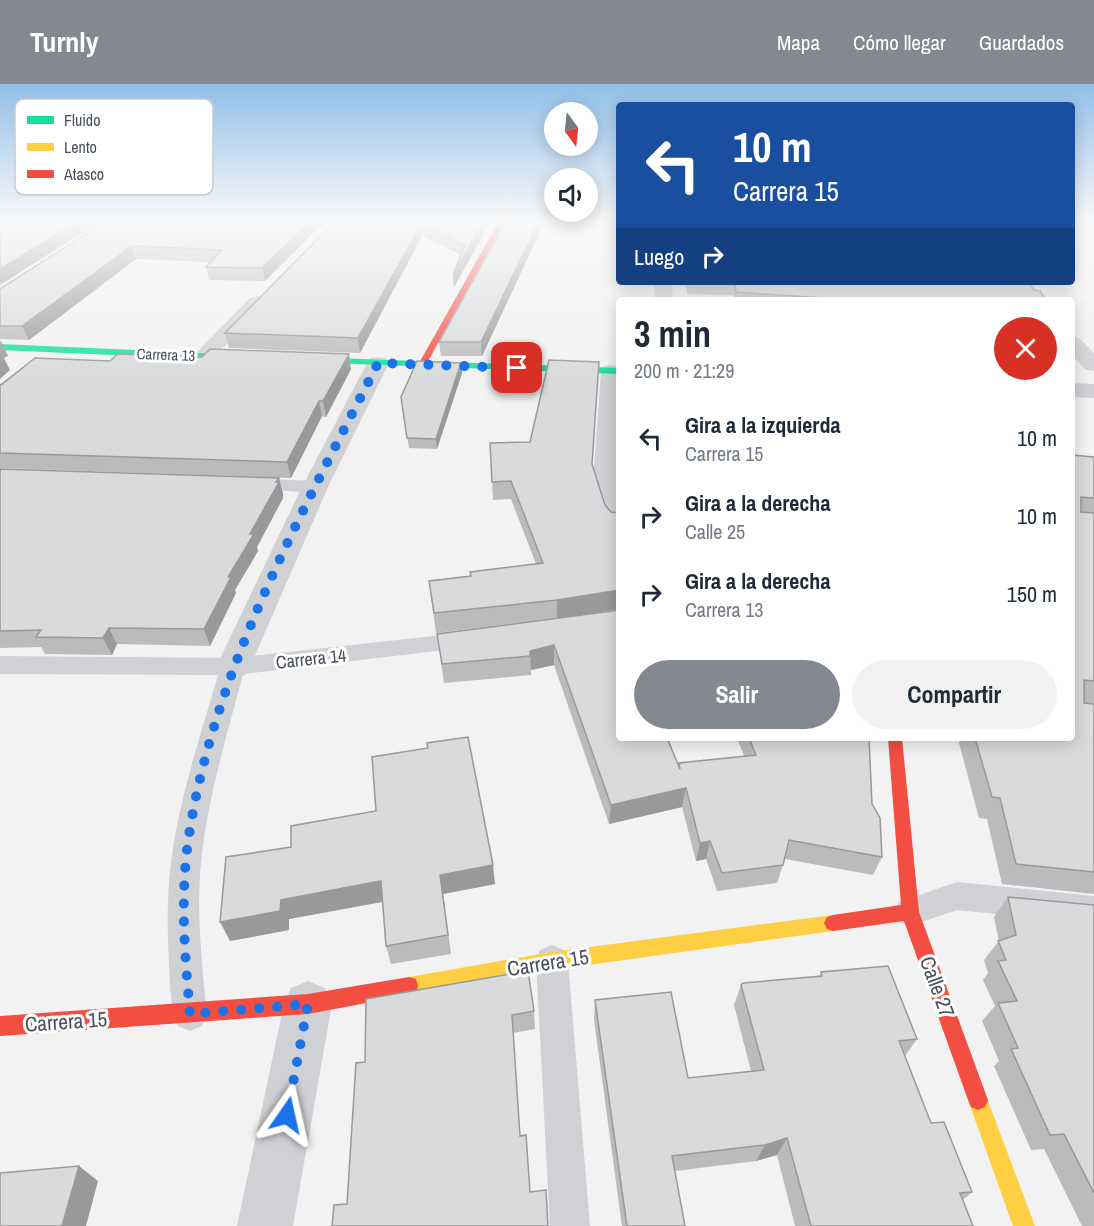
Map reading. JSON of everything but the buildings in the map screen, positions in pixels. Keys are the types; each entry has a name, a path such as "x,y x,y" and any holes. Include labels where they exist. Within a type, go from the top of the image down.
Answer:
{"street":[{"path":"422,364 472,274"},
{"path":"204,356 270,289"},
{"path":"1075,345 1094,365"},
{"name":"Carrera 13","path":"0,347 262,358"},
{"path":"26,371 52,350"},
{"path":"285,359 616,371 606,481 616,510"},
{"path":"233,667 315,487 378,363"},
{"path":"1075,390 1094,391"},
{"name":"Calle 27","path":"895,741 910,912 1024,1226"},
{"name":"Carrera 15","path":"0,1026 308,1004 552,961 910,912"},
{"path":"265,1226 308,1004"}],"lane":[{"path":"234,484 315,487"},
{"name":"Carrera 14","path":"0,665 233,667 487,638"},
{"path":"190,1014 185,956 184,904 188,842 204,768 233,667"},
{"name":"Carrera 15","path":"910,912 957,896 1094,910"},
{"path":"552,961 570,1226"}],"traffic: fast":[{"path":"0,347 247,358"},
{"path":"305,360 616,371"}],"traffic: slow":[{"path":"409,986 552,961 833,923"},
{"path":"978,1100 1024,1226"}],"traffic: jam":[{"path":"422,365 472,274"},
{"path":"895,741 910,912 978,1100"},
{"path":"833,923 910,912"},
{"path":"0,1026 308,1004 409,986"}],"route":[{"path":"287,1115 308,1004 190,1014 185,956 184,904 188,842 204,768 233,667 315,487 378,363 517,368"}]}
